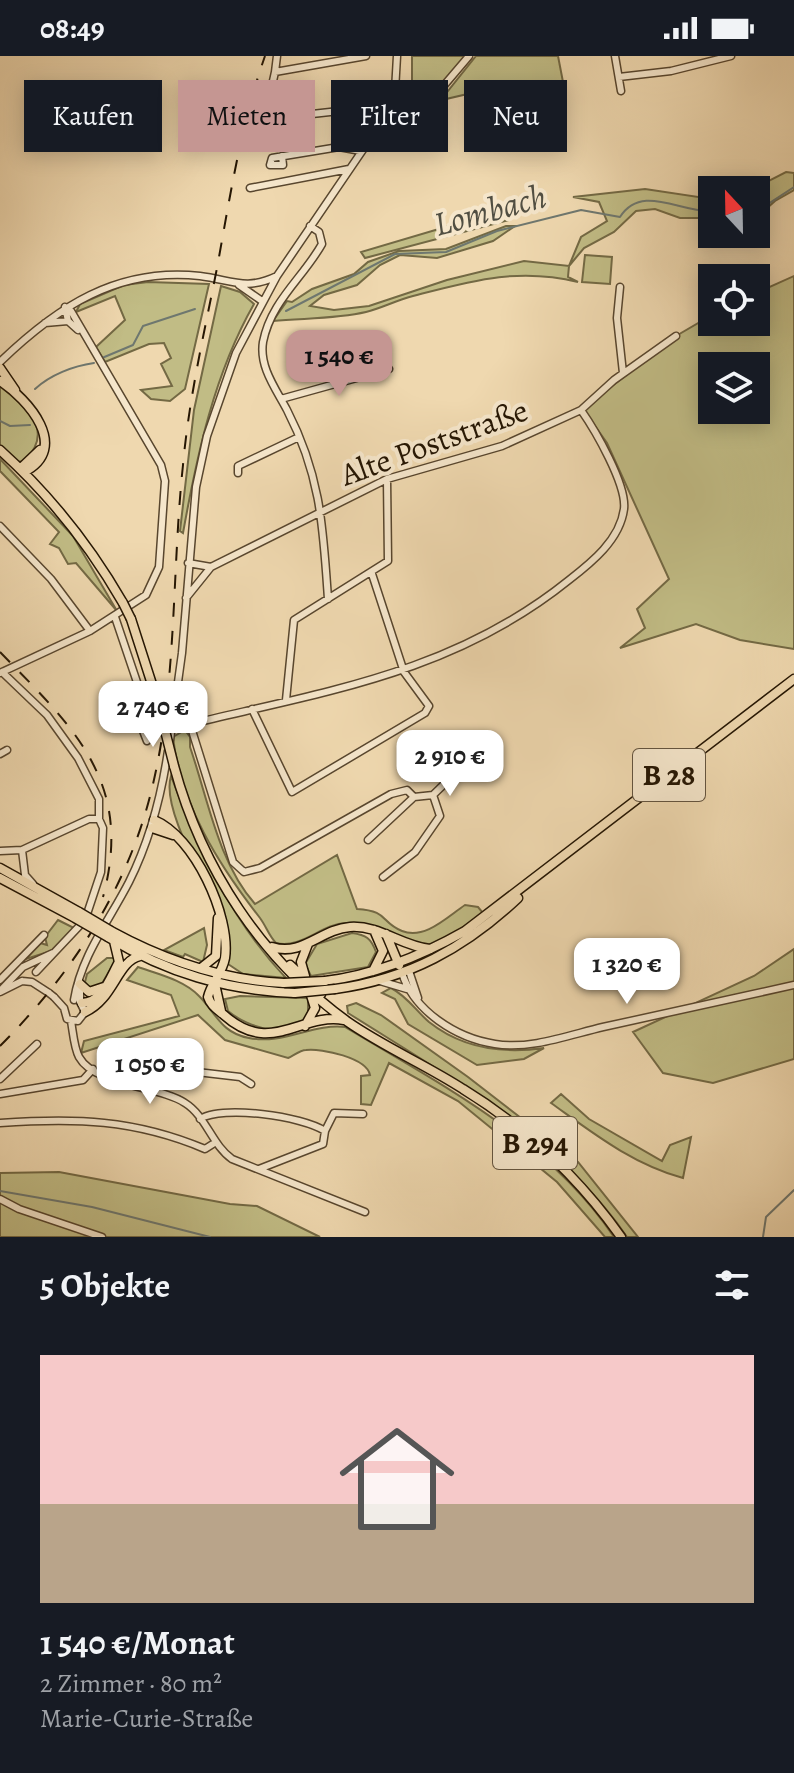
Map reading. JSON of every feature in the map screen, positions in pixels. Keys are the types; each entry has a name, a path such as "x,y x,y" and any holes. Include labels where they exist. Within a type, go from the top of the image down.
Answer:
{"main road":[{"path":"0,365 43,425 43,446 37,463 39,488"},
{"path":"0,381 16,391"},
{"path":"22,470 43,446"},
{"name":"B 294","path":"0,450 81,536 123,603 158,703 174,766 208,857 262,942 309,991 345,1020 506,1118 572,1178 621,1237"},
{"path":"22,470 37,463"},
{"name":"B 28","path":"111,936 221,974 284,983 325,981 402,962 432,949 482,919 794,679"},
{"path":"153,824 168,827 177,837 210,884 219,911 225,931 225,959 221,974 208,997"},
{"name":"B 28","path":"0,868 36,887 141,956 188,976 235,988 295,993 380,981 452,951 482,930 544,872"},
{"name":"B 28","path":"0,878 77,915"},
{"path":"200,968 216,956 219,911"},
{"name":"B 294","path":"243,916 307,981 364,1031"},
{"path":"272,947 291,951 341,929 373,930 400,942 432,949"},
{"path":"373,930 383,951 373,971"},
{"path":"386,934 406,972"},
{"path":"75,1004 96,1000 119,962 111,936"},
{"path":"400,942 402,962"},
{"path":"307,981 301,962 309,943"},
{"path":"75,1004 103,1001 126,963 141,956"},
{"path":"225,959 240,978"},
{"path":"188,976 241,1028 254,1032 271,1033 330,1019 345,1020"},
{"path":"80,980 89,992 105,987"},
{"path":"215,984 219,1009"},
{"path":"219,1009 224,994 235,988"},
{"path":"303,1027 315,1008 309,991"}],"street":[{"path":"277,56 271,90 276,118 331,112"},
{"path":"275,72 366,56"},
{"path":"395,80 397,56"},
{"path":"448,81 469,56"},
{"path":"615,56 621,91"},
{"path":"619,77 671,71 731,56"},
{"path":"282,156 331,148"},
{"path":"360,152 264,298 236,353 207,436 196,487 172,723 153,824 80,980 75,1004 75,1036 78,1055 93,1069 181,1100 228,1156 365,1212"},
{"path":"250,188 349,169"},
{"path":"310,226 319,232 322,244 282,294 264,338 263,361 316,480 322,510 328,599"},
{"path":"0,365 41,324 65,307 107,286 151,275 201,276 255,286 277,276"},
{"path":"237,284 264,298"},
{"path":"255,286 264,298"},
{"path":"620,287 617,318 623,373"},
{"path":"65,307 68,321 81,333"},
{"path":"1,673 115,617 140,600 154,582 159,567 165,481 153,448 81,333 71,311 65,307"},
{"path":"41,324 68,321"},
{"name":"Alte Poststraße","path":"186,598 208,570 387,479 502,446 581,410 623,373 676,336"},
{"path":"281,399 389,369"},
{"path":"172,723 190,724 404,672 460,649 522,615 579,573 612,538 624,510 624,497 594,430 581,410"},
{"path":"238,473 238,466 299,437"},
{"path":"286,700 294,620 387,564 391,555 387,479"},
{"path":"0,526 60,589 90,631"},
{"path":"188,566 208,570"},
{"path":"252,709 292,792 425,713 429,706 404,672 372,574"},
{"path":"115,617 142,697 136,713 147,741"},
{"path":"14,682 18,665"},
{"path":"1,673 47,715 84,766 99,799 99,819 103,828 103,854 94,897 85,920 35,978"},
{"path":"190,724 239,870 260,868 391,794 407,790 414,797"},
{"path":"368,840 414,797 433,795 468,761"},
{"path":"383,877 430,834 440,816 433,795"},
{"path":"0,851 22,850 89,819 99,819"},
{"path":"22,850 25,875 36,887"},
{"path":"12,852 22,864"},
{"path":"0,980 44,935"},
{"path":"21,977 23,967 51,995 75,1004"},
{"path":"406,972 408,989"},
{"path":"406,972 419,1001"},
{"path":"0,992 21,977 35,978"},
{"path":"380,981 408,989 432,1016 459,1034 496,1045 519,1045 794,985"},
{"path":"75,1004 64,1015 75,1021"},
{"path":"0,1079 37,1044"},
{"path":"126,1083 133,1070 182,1051 197,1072 240,1077 251,1084"},
{"path":"0,1094 83,1080 93,1069"},
{"path":"200,1119 214,1113 256,1114 325,1131"},
{"path":"258,1170 323,1144 325,1131 334,1113 363,1114"},
{"path":"0,1123 84,1118 161,1133 205,1149 216,1142"},
{"path":"278,1162 279,1177"},
{"path":"0,1199 19,1209 102,1237"}],"shaded area":[{"path":"412,56 469,56 448,81 412,80"},
{"path":"476,56 558,56 563,80 464,80 464,95 448,99 448,91"},
{"path":"786,172 794,173 794,190 770,205 770,180"},
{"path":"645,189 698,197 698,218 680,218 655,209 636,211 614,232 584,248 569,266 581,237 607,221 599,202 573,197"},
{"path":"503,214 509,220 365,258 361,252 459,223"},
{"path":"506,226 515,226 493,241 437,258 400,255 380,265 357,285 324,295 310,306 334,310 369,306 447,280 524,261 569,266 568,277 578,282 535,276 495,278 455,285 355,314 273,321 287,301 292,302 312,289 354,274 368,262 399,251 446,249"},
{"path":"585,255 612,257 610,284 582,282"},
{"path":"794,276 794,649 740,640 696,624 620,648 645,628 637,609 669,579 607,443 583,409 676,336 698,323 698,336 770,336 770,287"},
{"path":"148,282 209,284 185,389 170,401 151,399 141,390 172,386 161,364 171,358 164,343 149,344 105,362 96,347 125,320 115,296 76,312 80,304 124,285"},
{"path":"221,286 240,292 254,304 228,358 209,416 183,533 180,531 194,410"},
{"path":"0,386 28,411 37,429 38,439 34,450 25,461 17,462 0,448"},
{"path":"0,459 73,536 117,611 76,563 68,564 59,548 50,544 59,532 0,471"},
{"path":"185,730 190,737 190,747 223,850 242,887 255,904 337,855 357,909 380,914 402,931 427,930 465,905 478,907 483,913 430,945 411,944 367,927 346,923 328,927 294,943 276,943 216,855 193,810 177,762 173,737"},
{"path":"171,776 218,883 266,956 286,978 243,974 228,964 225,927 180,829 173,809"},
{"path":"58,920 74,928 51,951 26,959 40,943 47,945 45,937"},
{"path":"204,928 207,945 203,962 164,950"},
{"path":"352,933 367,938 374,947 376,952 368,967 311,976 305,964 317,944"},
{"path":"794,949 794,1059 713,1083 663,1073 633,1032 754,976"},
{"path":"107,958 117,958 100,987 91,990 85,982 87,974"},
{"path":"138,967 186,986 199,996 225,1027 249,1038 274,1039 322,1028 345,1027 456,1094 526,1143 588,1203 614,1237 605,1237 557,1182 458,1101 389,1063 371,1105 361,1104 361,1076 370,1075 353,1059 313,1050 302,1051 288,1058 225,1040 198,1015 81,1053 84,1041 179,1016 171,995 127,980"},
{"path":"391,988 407,999 429,1022 469,1044 498,1050 544,1048 524,1059 477,1065 408,1024 395,999 382,993"},
{"path":"240,996 308,998 308,1014 291,1027 257,1027 228,1011 225,999"},
{"path":"356,1003 381,1015 468,1077 578,1162 638,1237 627,1237 599,1201 535,1139 462,1086 348,1013 347,1006"},
{"path":"561,1094 589,1119 662,1161 670,1145 691,1137 683,1178 647,1165 598,1136 551,1103"},
{"path":"59,1172 230,1204 257,1206 320,1237 0,1237 0,1173"}],"waterway":[{"name":"Lombach","path":"770,203 794,187"},
{"name":"Lombach","path":"286,311 395,254 446,252 497,231 581,210 620,217 629,207 650,201 698,210"},
{"name":"Lombach","path":"102,358 133,345 143,326 195,309"},
{"name":"Lombach","path":"35,389 62,372 94,363"},
{"name":"Lombach","path":"0,421 10,426 30,425"},
{"path":"763,1237 766,1217 794,1190"},
{"path":"0,1191 92,1207 210,1237"}],"railway":[{"path":"0,1046 51,988 95,926 130,857 153,784 166,706 189,415 237,161 265,56"},
{"path":"0,652 52,706 73,733 91,760 104,789 110,821 111,857 103,897"}]}
